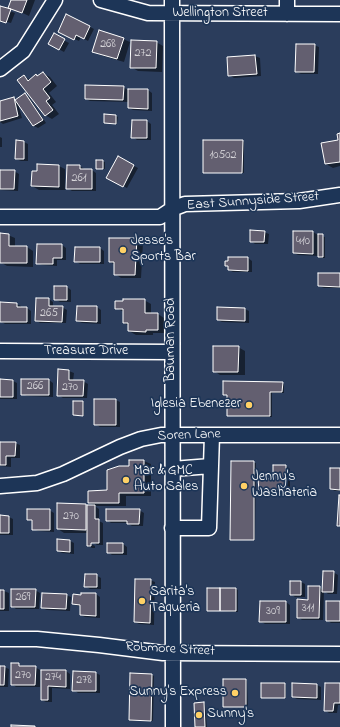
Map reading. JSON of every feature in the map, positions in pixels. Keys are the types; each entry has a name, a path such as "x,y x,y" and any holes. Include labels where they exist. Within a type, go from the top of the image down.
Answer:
{"street":[{"path":"0,69 23,51 56,0"},
{"name":"Wellington Street","path":"101,0 148,13 172,7 287,7 340,14"},
{"name":"Bauman Road","path":"172,7 173,727"},
{"name":"East Sunnyside Street","path":"0,217 160,217 185,204 299,201 340,195"},
{"name":"Treasure Drive","path":"0,351 172,352"},
{"name":"Soren Lane","path":"0,486 37,483 63,474 141,439 161,435 340,435"},
{"path":"172,528 209,528 212,435"},
{"path":"172,469 211,466"},
{"name":"Robmore Street","path":"0,639 37,639 173,653 340,654"}],"building":[{"path":"11,0 27,0 22,13 8,8"},
{"path":"0,6 11,9 6,23 0,21"},
{"path":"66,14 90,26 84,39 76,35 74,40 58,32"},
{"path":"99,30 124,38 117,59 92,52"},
{"path":"54,33 65,39 59,50 48,44"},
{"path":"131,40 157,41 156,68 130,68"},
{"path":"296,44 315,44 314,72 295,72"},
{"path":"255,55 257,74 228,76 227,57"},
{"path":"43,72 51,82 43,89 50,98 46,101 53,110 45,116 17,80 24,75 28,81 36,74 37,76"},
{"path":"85,85 124,86 123,100 85,99"},
{"path":"128,89 148,89 148,109 128,108"},
{"path":"25,93 43,120 33,126 15,100"},
{"path":"14,97 18,116 0,121 0,101"},
{"path":"104,114 116,115 116,124 104,123"},
{"path":"132,120 147,120 147,138 131,138"},
{"path":"340,133 340,162 325,164 321,143 338,140 337,134"},
{"path":"16,140 24,141 24,159 15,159"},
{"path":"203,140 243,140 242,173 203,173"},
{"path":"118,156 134,165 123,187 106,178"},
{"path":"96,160 103,160 103,169 96,169"},
{"path":"37,164 59,165 59,187 31,186 32,171 37,171"},
{"path":"67,165 80,165 80,169 92,169 92,189 66,189"},
{"path":"0,170 15,170 14,189 0,189"},
{"path":"250,230 265,231 264,242 250,242"},
{"path":"293,231 313,231 313,254 293,253"},
{"path":"0,233 9,234 9,246 27,246 27,263 0,263"},
{"path":"318,234 323,234 323,257 318,257"},
{"name":"Jesse's Sports Bar","path":"109,238 137,238 135,275 114,275 114,262 109,262"},
{"path":"37,244 62,244 62,258 53,258 53,264 36,264"},
{"path":"75,247 100,247 100,262 74,262"},
{"path":"228,257 248,257 248,271 228,270 228,266 225,266 225,261 228,261"},
{"path":"318,273 340,273 340,287 318,286"},
{"path":"54,286 67,286 67,300 54,300"},
{"path":"36,298 49,298 49,306 63,306 62,322 35,321"},
{"path":"123,299 145,299 145,313 158,313 158,330 146,330 146,332 128,331 128,323 123,323 123,309 115,309 115,301 123,301"},
{"path":"0,302 17,303 17,307 27,307 27,322 0,322"},
{"path":"77,306 97,306 97,322 76,321"},
{"path":"217,307 245,308 245,321 217,320"},
{"path":"213,346 239,346 238,372 213,372"},
{"path":"58,369 69,370 69,380 84,380 83,396 57,396"},
{"path":"0,379 13,380 13,397 0,397"},
{"path":"21,379 49,379 49,395 21,395"},
{"name":"Iglesia Ebenezer","path":"223,381 283,382 282,392 270,392 270,416 227,416 227,395 223,395"},
{"path":"94,399 116,399 116,425 94,425"},
{"path":"73,401 83,401 83,416 73,415"},
{"path":"0,442 16,442 15,456 6,456 6,465 0,465"},
{"name":"Mar & GMC Auto Sales","path":"129,460 144,460 144,493 119,493 119,503 88,503 88,491 107,490 107,470 119,466 129,466"},
{"path":"231,461 254,461 254,540 230,540"},
{"path":"273,465 286,465 286,490 259,490 258,479 273,479"},
{"path":"330,468 340,468 340,490 330,489"},
{"path":"339,495 340,526 337,526"},
{"path":"57,503 86,504 86,530 57,529"},
{"path":"87,505 95,505 95,519 99,519 99,543 91,543 91,546 87,546"},
{"path":"27,509 50,509 50,530 32,530 32,520 27,520"},
{"path":"106,509 140,509 139,524 127,524 127,521 106,521"},
{"path":"0,515 9,516 9,533 0,533"},
{"path":"57,539 70,540 70,552 57,551"},
{"path":"107,543 123,543 123,553 107,553"},
{"path":"323,571 334,571 333,592 322,592"},
{"path":"85,574 97,574 97,587 84,587"},
{"name":"Sarita's Taqueria","path":"135,579 151,579 150,623 134,622"},
{"path":"290,581 301,581 301,595 290,595"},
{"path":"308,586 320,586 319,618 297,618 297,599 308,600"},
{"path":"207,588 220,588 220,611 207,611"},
{"path":"220,588 236,588 236,611 220,611"},
{"path":"11,589 36,589 35,607 11,607"},
{"path":"0,590 4,590 4,609 0,609"},
{"path":"42,593 67,594 66,609 41,608"},
{"path":"81,593 96,593 96,616 80,615 80,605 72,604 73,594 81,595"},
{"path":"260,601 286,601 286,622 259,622"},
{"path":"326,601 340,601 340,621 326,621"},
{"path":"11,663 19,663 19,666 36,666 35,685 11,685"},
{"path":"0,666 5,666 4,685 0,685"},
{"path":"41,670 66,670 66,687 48,686 48,700 41,700"},
{"path":"73,671 96,672 96,691 72,691"},
{"path":"130,673 152,674 151,721 129,720"},
{"name":"Sunny's Express","path":"223,679 246,679 246,707 223,707"},
{"path":"261,683 285,683 285,698 261,698"},
{"path":"292,683 317,684 317,698 292,697"},
{"path":"325,683 340,683 340,703 334,703 333,711 324,711"},
{"name":"Sunny's","path":"204,702 205,727 195,727 194,703"},
{"path":"11,725 35,726 35,727 11,727"}],"place":[{"name":"Jesse's Sports Bar","path":"123,250"},
{"name":"Iglesia Ebenezer","path":"249,405"},
{"name":"Mar & GMC Auto Sales","path":"126,480"},
{"name":"Jenny's Washateria","path":"244,486"},
{"name":"Sarita's Taqueria","path":"142,601"},
{"name":"Sunny's Express","path":"235,693"},
{"name":"Sunny's","path":"199,715"}]}
